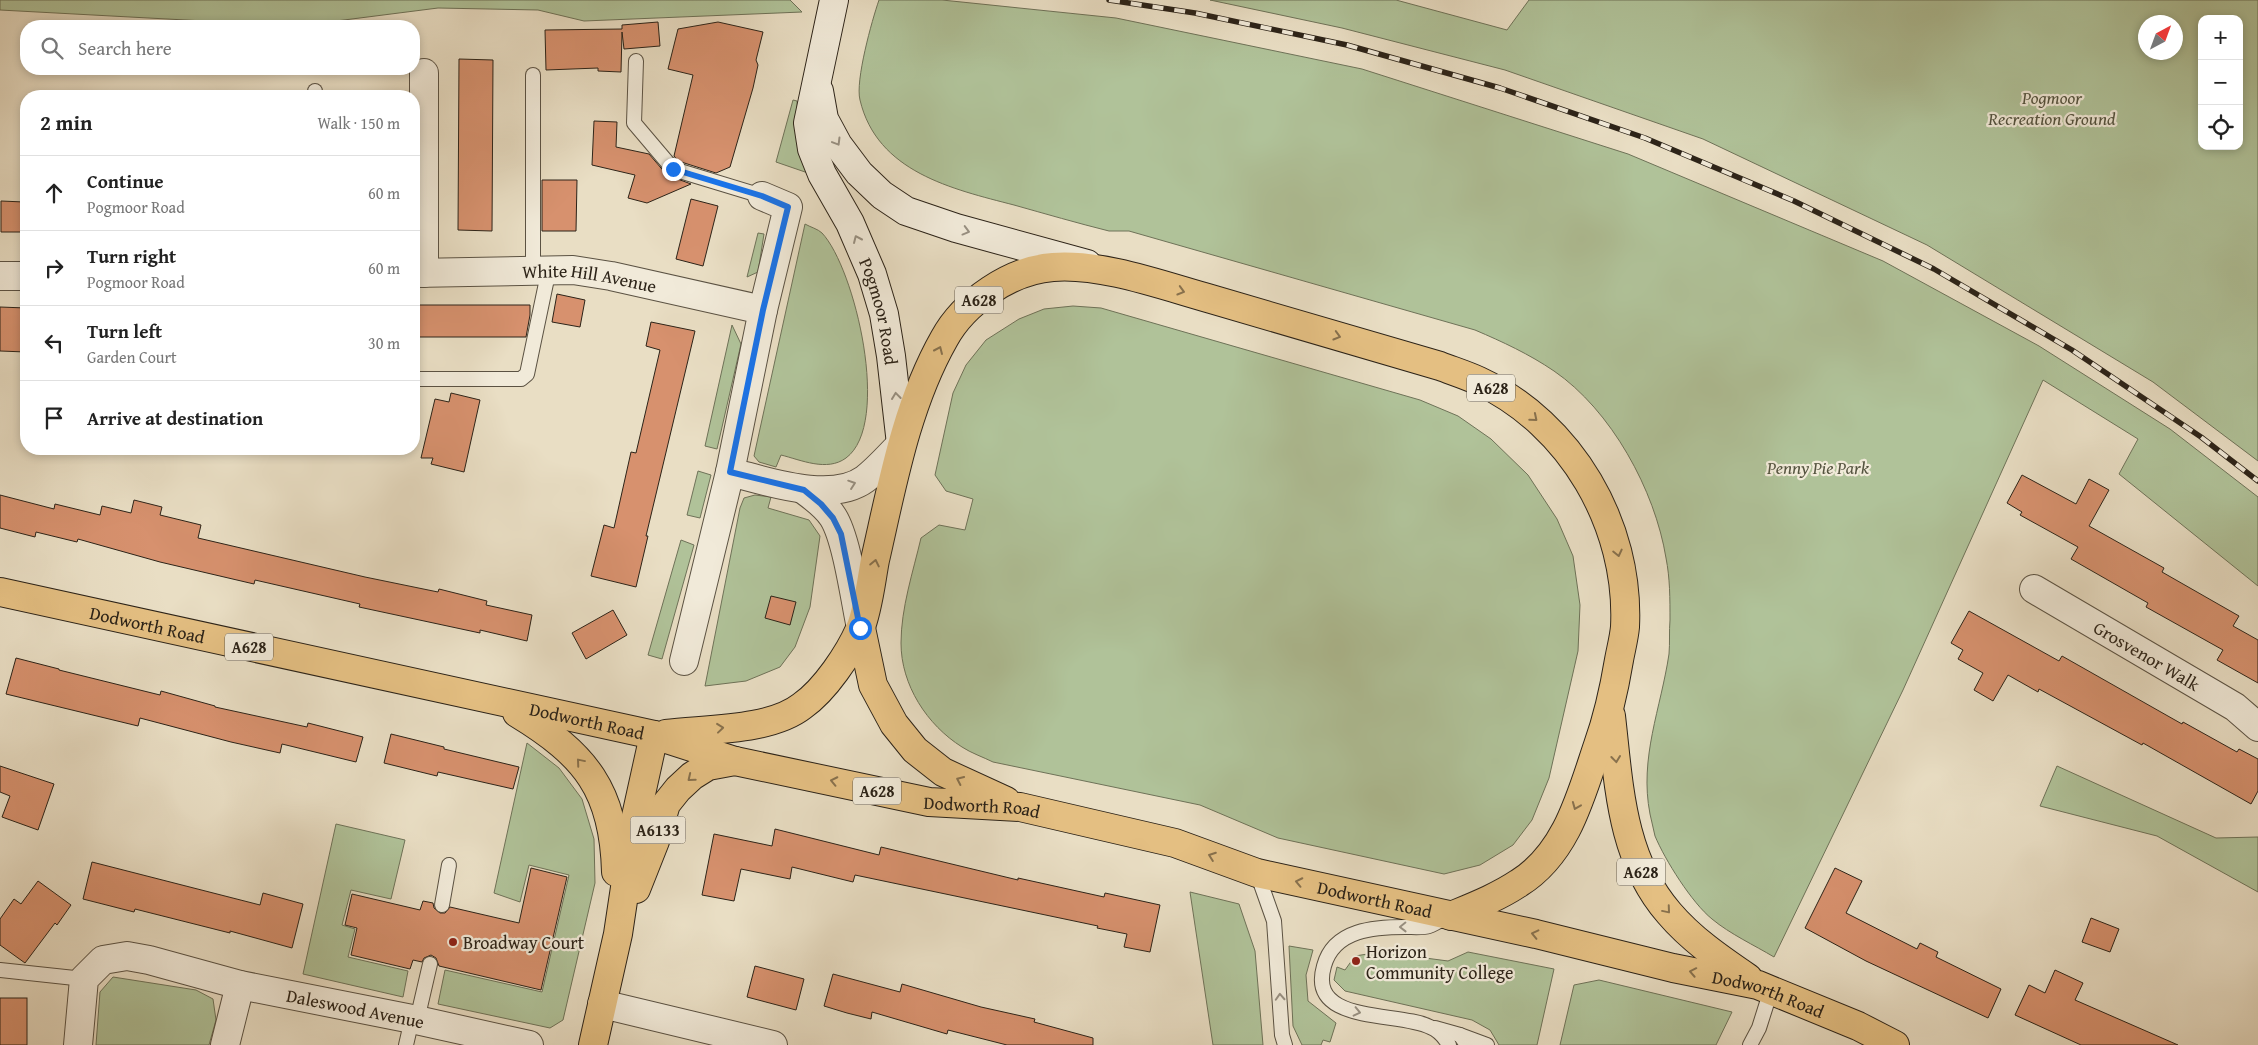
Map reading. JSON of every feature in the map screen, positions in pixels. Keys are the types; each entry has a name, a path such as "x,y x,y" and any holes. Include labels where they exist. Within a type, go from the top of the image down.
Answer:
{"highway":[{"name":"A628","path":"654,735 763,724 787,716 802,707 816,694 836,669 860,628 901,444 944,337 966,310 1006,281 1032,270 1074,266 1134,277 1440,366 1479,381 1501,393 1545,427 1563,445 1579,466 1593,490 1615,540 1624,596 1625,628 1610,711 1568,828 1553,851 1521,882 1490,900 1450,915"},
{"name":"Dodworth Road","path":"0,592 654,735 735,761 929,802 1020,807 1175,844 1257,873 1764,987 1858,1026 1895,1045"},
{"name":"A628","path":"860,628 873,685 894,724 915,750 943,772 1020,807"},
{"name":"A6133","path":"498,702 548,732 570,750 585,767 602,795 615,842 618,934"},
{"name":"A628","path":"1610,711 1621,803 1630,845 1642,874 1659,900 1689,933 1712,953 1764,987"},
{"name":"A6133","path":"593,1045 618,934 635,820 654,735"},
{"name":"A6133","path":"618,934 655,841 666,804 692,776 708,766 735,761"}],"street":[{"name":"Pogmoor Road","path":"834,0 808,122 812,149 822,174 850,223 872,274 884,314 901,444"},
{"path":"420,233 424,73"},
{"name":"Pogmoor Road","path":"817,80 824,118 838,145 859,173 882,196 906,211 956,228 1134,277"},
{"path":"684,661 730,472 763,310 788,207 762,196"},
{"name":"White Hill Avenue","path":"420,273 541,269 573,270 611,276 763,310"},
{"path":"0,276 20,276"},
{"path":"730,472 804,490 834,488 864,479 901,444"},
{"path":"804,490 821,504 833,518 841,534 860,628"},
{"name":"Grosvenor Walk","path":"2034,589 2235,707 2258,727"},
{"name":"Daleswood Avenue","path":"84,979 103,960 127,956 149,960 240,985 529,1045"},
{"path":"78,1045 84,979"},
{"path":"225,1045 240,985"},
{"path":"602,1004 773,1045"}],"lane":[{"path":"636,61 634,123 673,169 762,196"},
{"path":"420,379 521,379 528,374 541,269 532,76"},
{"path":"442,905 449,866"},
{"path":"1257,873 1274,921 1282,1035 1286,1045"},
{"path":"1450,915 1428,926 1375,927 1351,934 1339,943 1326,958 1322,971 1322,985 1325,995 1336,1005 1351,1011 1430,1026 1463,1040 1487,1045"},
{"path":"406,1045 415,1020 430,964"},
{"path":"0,970 84,979"},
{"path":"1750,1045 1759,1028 1764,987"},
{"path":"1430,1026 1445,1038 1449,1045"}],"green space":[{"path":"0,0 790,0 802,12 584,21 538,10 438,8 344,20 186,20 0,10"},
{"name":"Penny Pie Park","path":"879,0 942,0 1116,18 1362,69 1628,154 1883,261 2039,346 2170,429 2258,497 2258,586 2119,474 2138,439 2043,380 1903,690 1774,957 1726,930 1704,912 1665,857 1655,836 1647,793 1647,773 1652,733 1669,654 1670,596 1667,566 1660,532 1641,479 1612,429 1594,407 1575,387 1545,365 1475,330 1129,231 1109,231 990,199 943,184 920,173 900,161 883,145 869,125 860,100 859,91 862,65"},
{"name":"Pogmoor Recreation Ground","path":"1210,0 1396,0 1507,30 1529,0 2258,0 2258,461 2153,382 1927,245 1703,139 1505,70 1342,28"},
{"path":"793,100 797,101 799,141 808,173 776,162"},
{"path":"805,224 822,233 834,251 846,278 864,346 867,381 866,413 860,440 846,458 839,462 822,465 781,455 776,467 759,462 754,456"},
{"path":"758,233 764,234 758,272 747,277"},
{"path":"1073,306 1101,308 1420,400 1458,416 1491,439 1528,475 1557,519 1573,556 1580,605 1578,651 1549,778 1532,820 1513,845 1480,865 1444,874 1278,838 1200,805 993,762 962,747 949,738 927,716 911,689 902,659 903,617 921,538 939,525 965,530 973,499 946,491 935,475 953,393 966,365 986,340 1019,319 1044,309"},
{"path":"732,325 741,344 717,449 705,446"},
{"path":"698,471 711,475 700,518 687,515"},
{"path":"755,495 771,497 768,508 809,520 820,536 810,607 795,647 780,667 746,681 705,686 740,508 744,498"},
{"path":"681,540 694,545 662,659 648,655"},
{"path":"527,743 559,768 582,799 594,839 595,883 563,1020 550,1028 438,1004 445,970 542,992 569,875 529,865 520,902 494,893"},
{"path":"2057,766 2216,838 2258,837 2258,892 2157,836 2040,806"},
{"path":"336,824 405,840 391,899 351,890 342,925 355,929 348,957 408,971 403,997 303,974"},
{"path":"1190,892 1239,904 1255,951 1263,1045 1213,1045"},
{"path":"1289,946 1313,950 1306,975 1308,1001 1336,1023 1330,1042 1323,1040 1321,1045 1302,1045 1293,1026"},
{"path":"1380,952 1448,961 1468,952 1554,969 1537,1045 1499,1045 1490,1030 1472,1020 1345,991 1334,980 1337,967 1345,970 1355,956"},
{"path":"113,977 196,990 213,999 216,1020 209,1045 96,1045 100,992"},
{"path":"1599,980 1732,1012 1716,1045 1560,1045 1574,985"}],"building":[{"path":"658,22 660,46 624,49 622,32 621,72 598,71 598,68 546,70 545,30 622,29 622,25"},
{"path":"718,22 763,32 756,60 758,65 753,88 730,167 716,173 678,161 674,156 693,75 668,69 678,29"},
{"path":"459,59 493,60 492,231 458,230"},
{"path":"594,121 617,122 616,147 649,154 667,175 691,184 647,203 628,198 635,175 592,165"},
{"path":"542,180 577,180 576,231 542,231"},
{"path":"691,199 718,206 703,266 676,259"},
{"path":"1,201 20,202 20,232 1,232"},
{"path":"557,294 585,300 580,327 552,322"},
{"path":"420,305 530,305 526,337 420,337"},
{"path":"0,307 20,308 20,352 0,351"},
{"path":"651,322 695,331 646,536 648,536 636,587 591,576 604,525 614,528 631,452 636,453 660,350 646,346"},
{"path":"451,393 480,400 464,472 431,464 433,458 421,458 435,399 449,402"},
{"path":"2022,475 2076,504 2089,479 2109,490 2089,526 2164,568 2162,572 2239,616 2233,626 2258,640 2258,683 2217,660 2223,650 2146,607 2148,603 2071,559 2078,547 2020,515 2022,512 2007,503"},
{"path":"0,495 54,509 55,504 100,515 102,506 131,513 134,500 162,507 160,515 201,525 198,538 365,577 438,592 439,589 487,601 486,605 532,615 527,641 359,607 360,604 255,580 254,584 160,562 78,539 77,542 36,532 35,537 0,528"},
{"path":"771,596 796,602 790,625 765,618"},
{"path":"613,610 627,635 586,659 572,633"},
{"path":"1969,611 2059,661 2062,656 2182,724 2183,722 2237,752 2239,749 2258,759 2258,791 2251,804 2143,743 2142,745 2039,689 2038,692 2008,675 1993,701 1974,690 1983,673 1958,659 1963,650 1951,643"},
{"path":"16,658 160,695 161,691 215,707 307,727 308,723 363,737 356,762 282,744 280,753 140,718 138,726 6,694"},
{"path":"391,734 519,767 513,789 438,772 437,776 384,763"},
{"path":"0,766 54,784 38,830 2,817 10,796 0,792"},
{"path":"775,829 879,855 881,847 1018,880 1018,878 1104,897 1105,893 1160,905 1150,952 1124,947 1127,934 1097,928 1098,926 855,875 853,882 792,867 790,879 741,869 734,901 702,895 714,834 772,846"},
{"path":"92,862 260,905 263,893 303,904 292,948 230,931 230,933 135,909 134,912 83,899"},
{"name":"Broadway Court","path":"531,868 567,877 541,990 439,966 436,958 431,955 424,958 422,962 413,960 410,969 351,955 357,928 345,925 352,894 420,910 423,901 433,903 434,908 440,913 445,913 450,907 519,923"},
{"path":"1835,868 1862,881 1846,913 1917,949 1920,943 1938,952 1936,957 2001,989 1988,1018 1866,961 1805,928"},
{"path":"38,881 71,905 25,963 0,945 0,919 14,899 21,904"},
{"path":"2091,918 2119,929 2110,952 2082,942"},
{"path":"755,966 804,979 796,1010 747,997"},
{"path":"2055,970 2083,983 2075,1000 2178,1045 2081,1045 2015,1015 2029,985 2045,993"},
{"path":"833,974 900,992 902,984 981,1007 1035,1019 1034,1022 1093,1038 1093,1045 1007,1045 948,1030 947,1034 872,1012 871,1019 847,1013 824,1006"},
{"path":"0,998 27,998 27,1045 0,1045"}],"railway":[{"path":"1109,0 1195,13 1347,45 1500,88 1645,138 1794,201 1934,269 2072,350 2201,437 2258,481"}],"place":[{"name":"Broadway Court","path":"453,942"},
{"name":"Horizon Community College","path":"1356,961"}],"route":[{"path":"673,169 762,196 788,207 763,310 730,472 804,490 821,504 833,518 841,534 860,628"}]}
